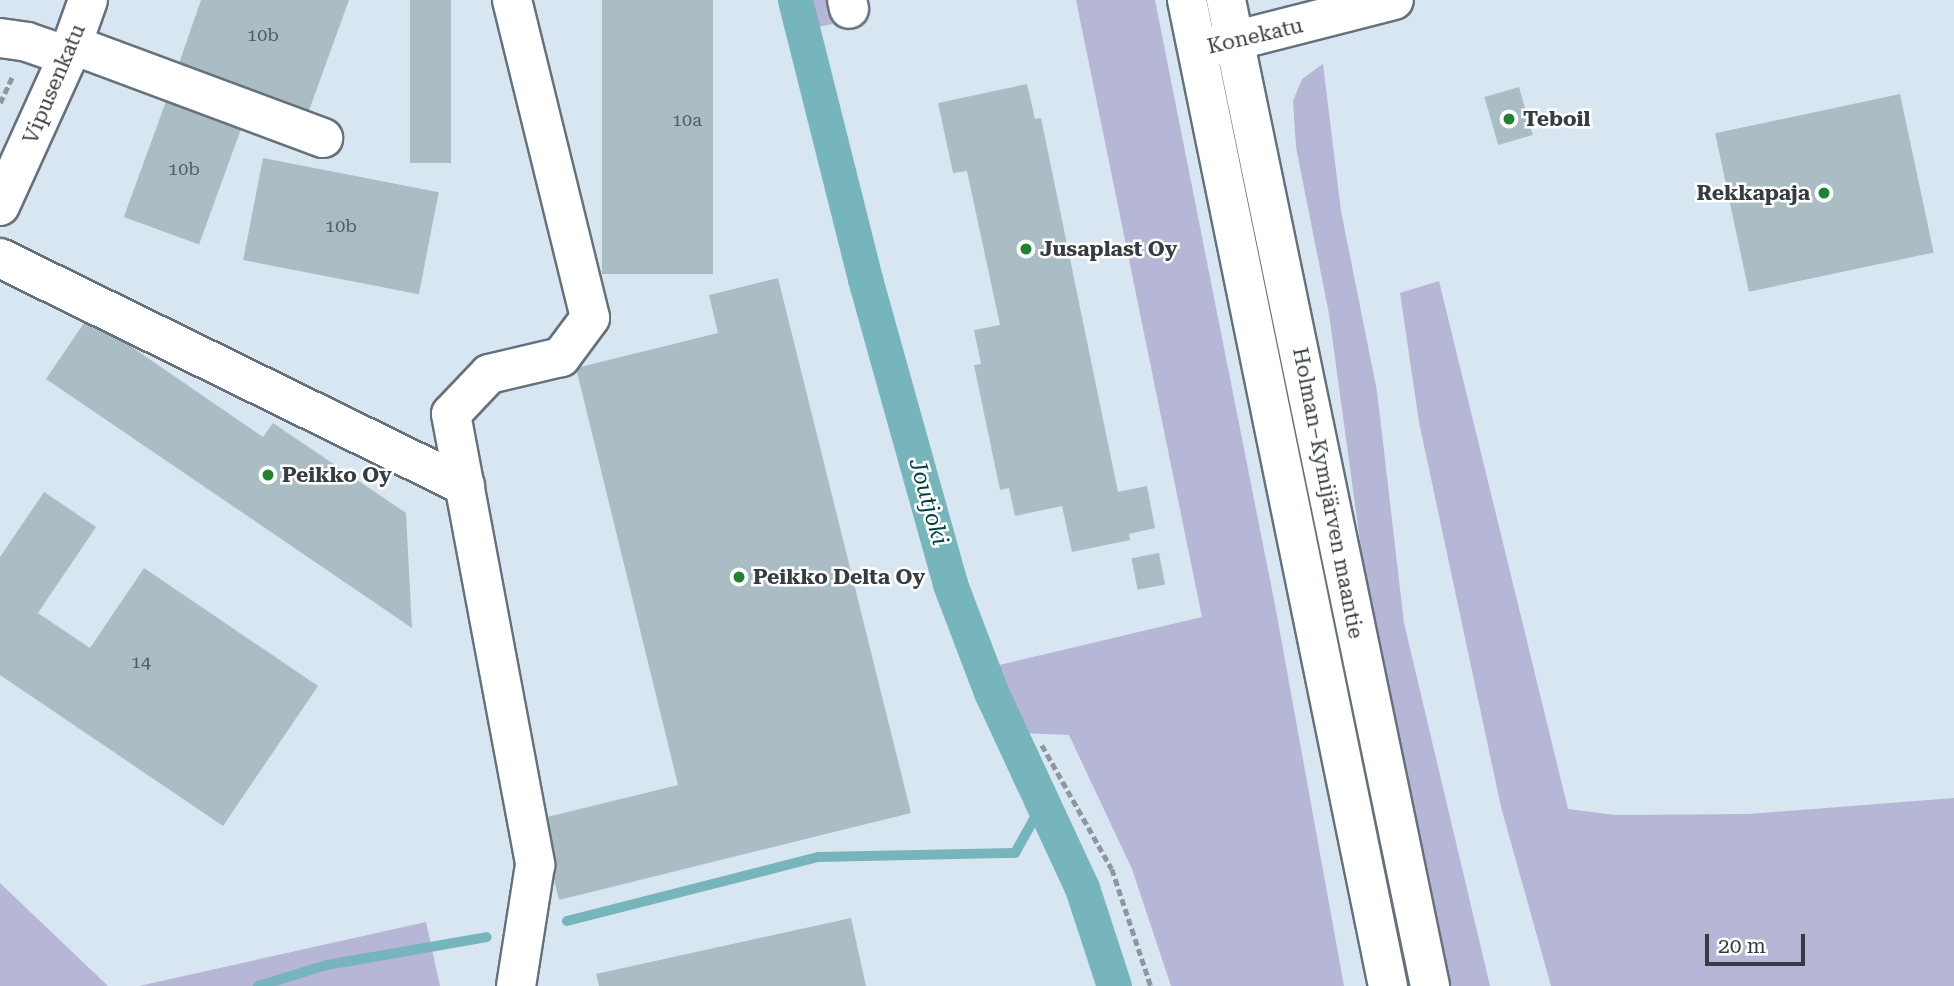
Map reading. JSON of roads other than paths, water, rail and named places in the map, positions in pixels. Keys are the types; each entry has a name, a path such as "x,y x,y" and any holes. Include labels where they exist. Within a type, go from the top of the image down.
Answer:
{"main road":[{"name":"Vipusenkatu","path":"0,206 71,51 89,0"},
{"path":"512,0 590,318 561,357 489,374 451,414 535,864 516,986"},
{"name":"Holman–Kymijärven maantie","path":"1186,0 1388,986"},
{"name":"Holman–Kymijärven maantie","path":"1226,0 1395,831 1430,986"},
{"name":"Konekatu","path":"1196,50 1234,43 1394,0"},
{"path":"0,38 71,51 323,138"},
{"path":"0,258 464,486"}],"waterway":[{"name":"Joutjoki","path":"795,0 865,279 950,584 991,692 1082,888 1114,986"},
{"path":"567,921 818,857 1015,853 1043,803"},
{"path":"258,986 327,965 487,937"}],"place":[{"name":"Teboil","path":"1509,119"},
{"name":"Rekkapaja","path":"1824,193"},
{"name":"Jusaplast Oy","path":"1026,249"},
{"name":"Peikko Oy","path":"268,475"},
{"name":"Peikko Delta Oy","path":"739,577"}]}
